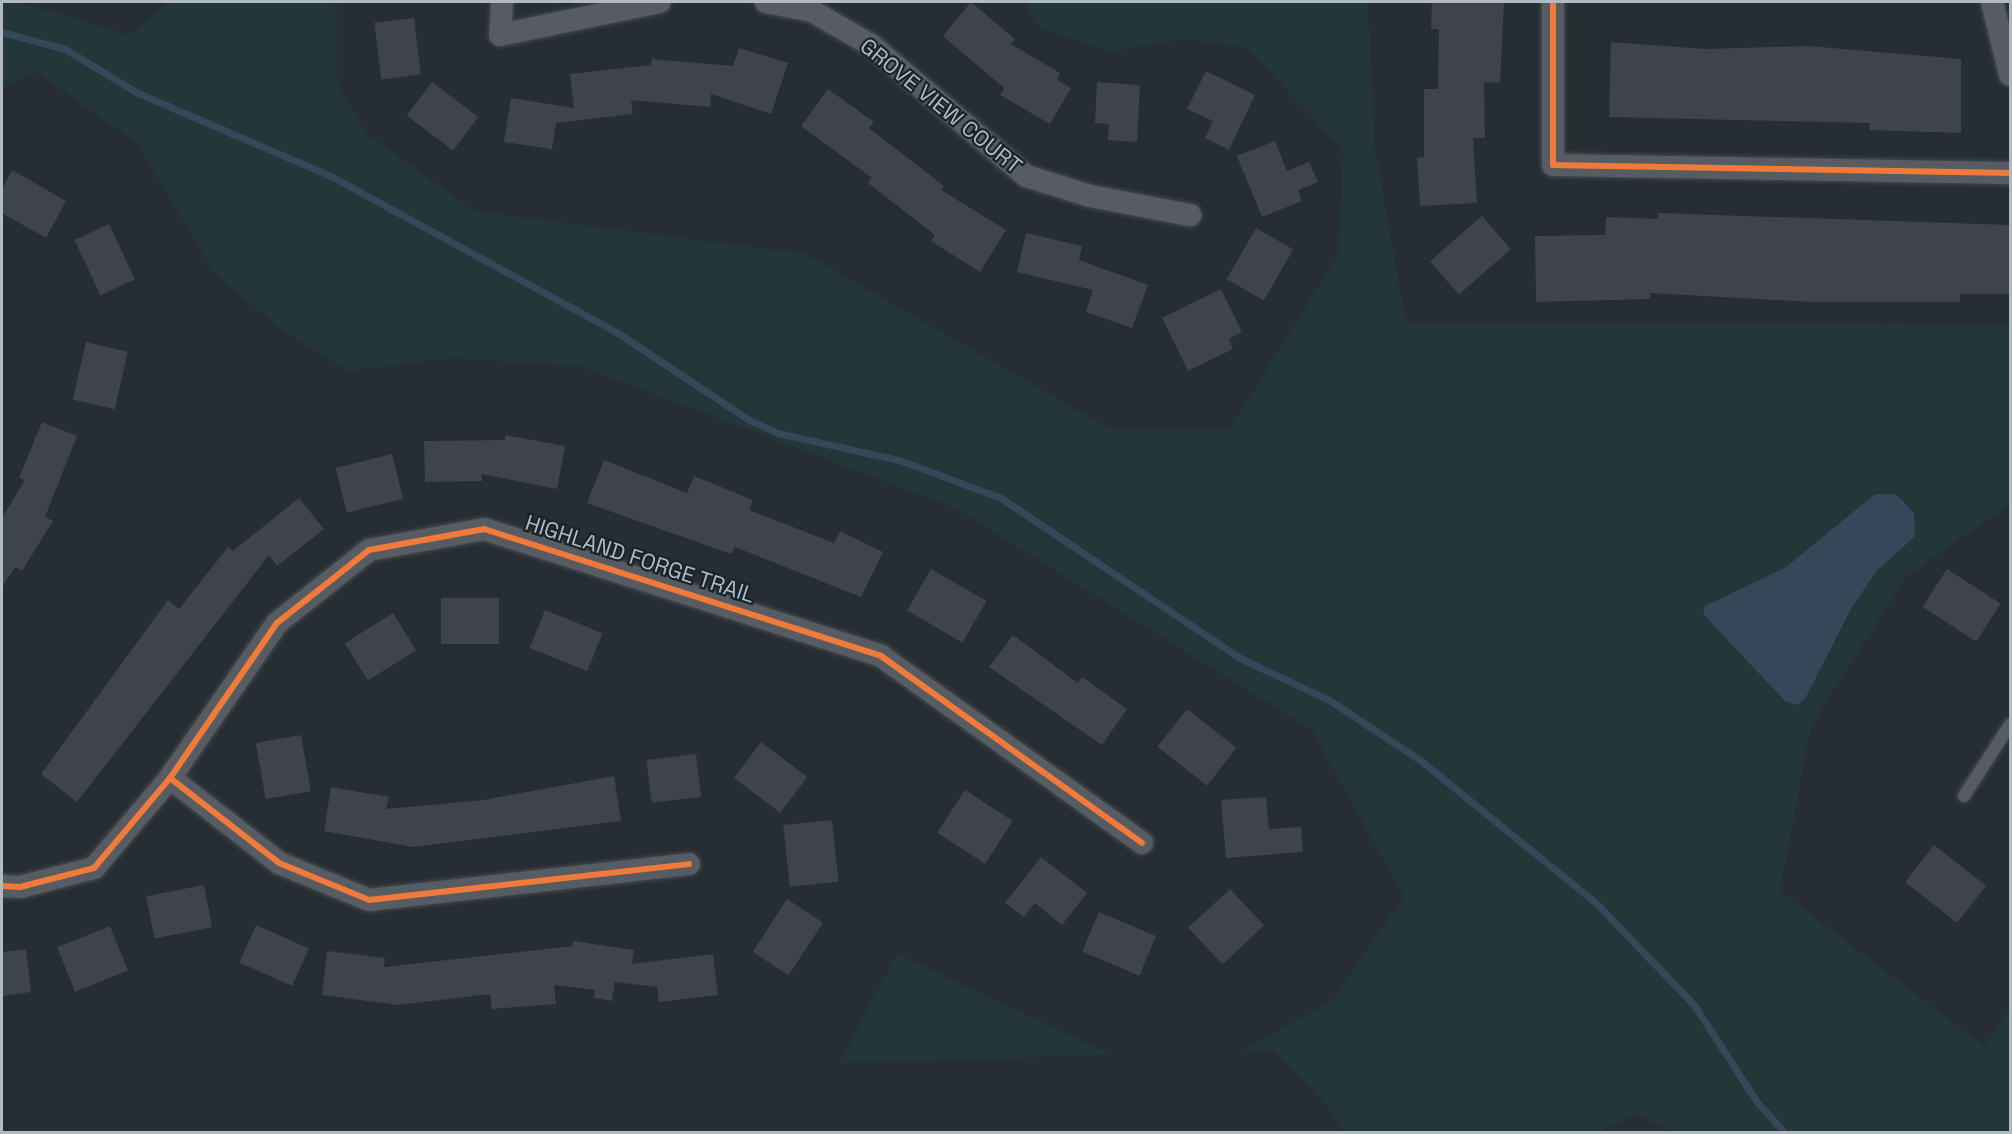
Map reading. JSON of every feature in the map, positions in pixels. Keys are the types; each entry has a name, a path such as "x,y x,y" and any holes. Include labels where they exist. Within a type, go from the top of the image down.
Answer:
{"street":[{"path":"502,2 500,35 660,2"},
{"name":"GROVE VIEW COURT","path":"766,2 814,6 871,45 1026,176 1090,196 1190,215"},
{"path":"1553,2 1553,165 2010,173"},
{"path":"1992,2 2010,75"},
{"name":"HIGHLAND FORGE TRAIL","path":"2,886 20,887 94,868 170,778 278,623 369,550 484,529 881,656 1142,843"},
{"path":"170,778 279,863 369,900 689,864"}],"lane":[{"path":"1964,796 2010,725"}],"green space":[{"path":"2,2 20,2 130,35 169,2 330,2 337,8 337,81 366,133 474,211 806,254 1112,430 1230,429 1339,254 1343,150 1247,48 1184,39 1109,52 1040,28 1024,2 1368,2 1375,150 1406,323 2010,324 2010,504 1906,577 1811,726 1780,891 1984,1046 2010,1008 2010,1132 1670,1132 1638,1114 1598,1132 1344,1132 1326,1105 1273,1051 1239,1052 1331,1002 1404,897 1312,730 955,508 580,366 451,358 348,371 283,331 216,275 137,143 36,72 2,89","holes":["1875,494 1895,495 1914,513 1915,536 1876,572 1852,607 1805,699 1772,687 1703,613 1705,606 1786,567"]},
{"path":"898,954 1112,1055 839,1063"}],"water":[{"path":"1875,494 1895,494 1904,502 1914,513 1915,536 1876,572 1852,607 1805,699 1796,705 1785,701 1703,613 1705,606 1786,567"}],"building":[{"path":"971,2 1015,39 1011,44 1060,73 1057,80 1071,88 1050,124 1000,95 1004,88 943,36"},
{"path":"1432,2 1504,2 1500,83 1484,82 1485,138 1473,138 1477,203 1420,206 1417,158 1424,157 1424,89 1438,89 1439,29 1431,29"},
{"path":"414,18 421,75 381,79 374,23"},
{"path":"1611,42 1706,49 1809,46 1961,59 1961,133 1869,130 1870,123 1609,117"},
{"path":"739,48 788,63 771,114 711,94 710,107 631,100 633,114 556,123 552,149 504,142 511,98 574,108 570,74 651,65 652,59 733,66"},
{"path":"1206,71 1255,95 1229,150 1205,138 1213,121 1187,109"},
{"path":"432,82 478,117 453,150 407,116"},
{"path":"1097,82 1140,85 1137,142 1108,140 1109,124 1095,123"},
{"path":"828,89 874,122 869,128 944,186 941,190 1006,230 980,272 931,241 935,235 868,183 872,178 801,126"},
{"path":"1275,141 1287,171 1309,162 1318,182 1298,190 1302,201 1262,217 1237,156"},
{"path":"12,170 66,201 46,238 2,213 2,189"},
{"path":"1658,213 2010,225 2010,294 1960,294 1960,302 1813,302 1650,293 1650,299 1536,302 1535,236 1605,235 1606,217 1658,219"},
{"path":"1482,216 1511,249 1459,294 1430,261"},
{"path":"109,224 135,279 100,295 75,240"},
{"path":"1256,228 1293,250 1264,301 1226,279"},
{"path":"1026,233 1082,246 1079,260 1148,285 1132,328 1086,312 1093,290 1017,272"},
{"path":"1221,289 1242,332 1229,339 1233,349 1188,371 1162,318"},
{"path":"86,342 128,352 115,409 73,399"},
{"path":"42,422 77,436 45,517 53,521 22,571 16,567 2,586 2,518 25,480 19,478"},
{"path":"505,435 565,446 557,489 482,474 482,481 425,482 424,441 505,440"},
{"path":"392,454 403,499 347,513 336,468"},
{"path":"604,460 687,493 694,476 753,500 749,510 834,543 840,531 883,552 861,597 735,547 731,554 587,503"},
{"path":"299,498 324,529 277,566 269,555 77,802 41,774 168,600 179,609 228,547 233,551"},
{"path":"931,569 986,601 962,643 907,611"},
{"path":"1947,569 2001,604 1976,642 1922,607"},
{"path":"441,598 499,598 499,644 441,644"},
{"path":"545,610 602,633 587,671 530,648"},
{"path":"393,613 416,650 368,681 345,643"},
{"path":"1013,635 1078,683 1082,677 1127,709 1102,745 989,667"},
{"path":"1187,709 1237,748 1207,786 1157,747"},
{"path":"301,735 311,791 266,799 256,743"},
{"path":"761,742 807,777 780,813 734,778"},
{"path":"696,754 701,797 652,803 646,760"},
{"path":"614,776 621,821 413,847 324,831 331,787 389,797 386,809 483,800"},
{"path":"965,790 1013,821 985,864 937,833"},
{"path":"1266,797 1269,829 1301,827 1303,852 1226,858 1221,800"},
{"path":"832,820 838,882 790,887 783,825"},
{"path":"1934,845 1986,886 1957,923 1905,882"},
{"path":"1041,857 1087,893 1062,925 1035,903 1024,917 1005,903"},
{"path":"204,885 212,927 154,938 146,896"},
{"path":"1230,889 1264,926 1222,964 1188,928"},
{"path":"787,899 823,922 789,975 753,952"},
{"path":"1099,912 1156,936 1139,976 1082,952"},
{"path":"256,925 309,949 292,986 239,962"},
{"path":"110,926 128,971 75,992 57,947"},
{"path":"573,941 634,950 632,964 713,954 718,995 659,1002 657,987 615,982 612,1001 594,998 595,990 554,985 556,1004 492,1009 490,994 398,1005 322,995 327,951 385,958 384,967 573,946"},
{"path":"26,949 31,992 2,996 2,952"}],"waterway":[{"path":"2,32 65,49 138,93 331,176 618,333 749,420 778,433 902,461 1001,498 1240,658 1329,700 1420,760 1595,902 1694,1005 1757,1102 1784,1132"}],"cycle path":[{"path":"1553,2 1553,165 2010,173"},
{"path":"2,886 20,887 94,868 170,778 277,623 369,550 484,529 881,656 1142,843"},
{"path":"170,778 279,863 369,900 689,864"}]}
